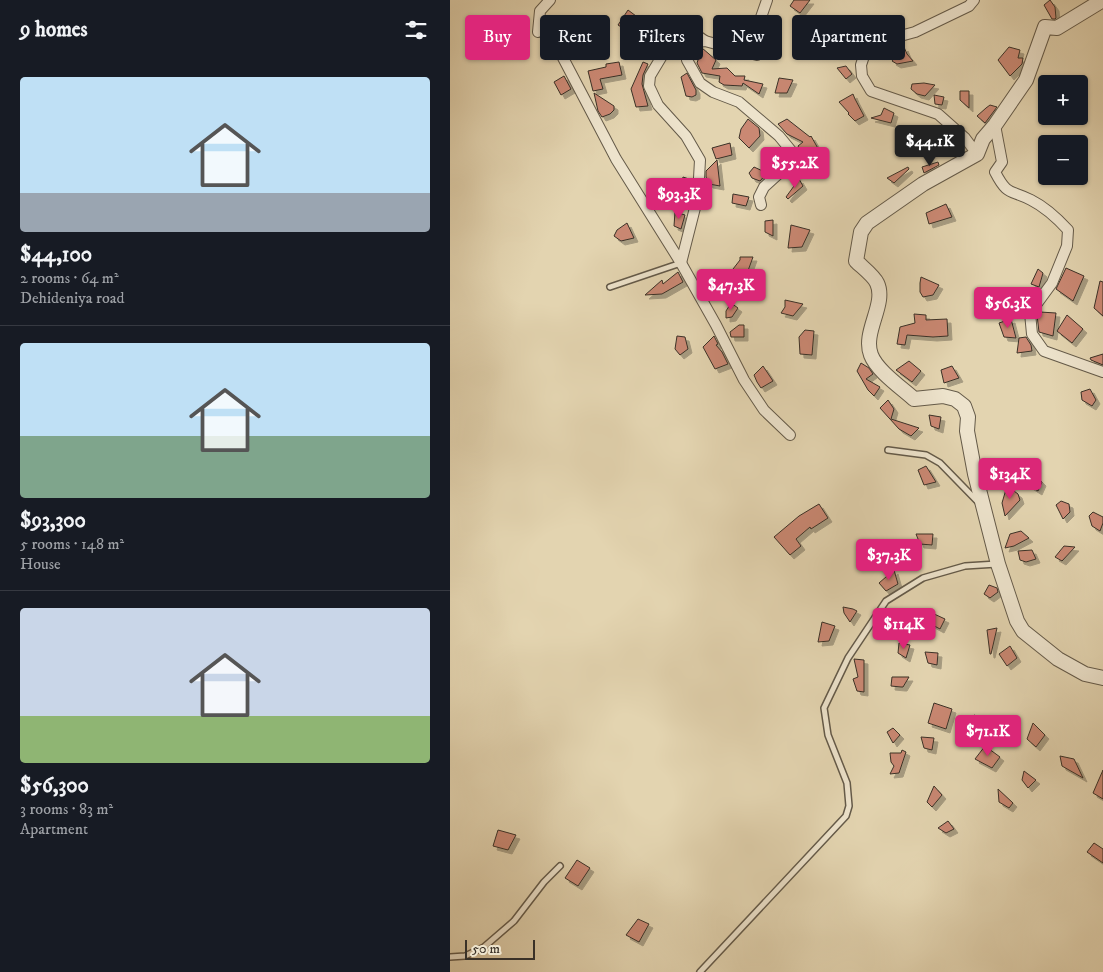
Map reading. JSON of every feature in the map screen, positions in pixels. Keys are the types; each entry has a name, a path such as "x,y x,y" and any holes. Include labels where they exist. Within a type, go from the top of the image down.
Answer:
{"street":[{"path":"538,32 540,11 550,0"},
{"path":"681,263 698,196 700,160 686,136 658,105 650,86 650,76 677,31 688,29 705,40 757,56 758,26 767,0"},
{"path":"974,0 969,6 915,32 882,41 864,56 861,65 862,76 871,91 938,114 965,138 977,154"},
{"path":"1103,0 1056,28 1045,27 1026,80 983,139 977,154 923,184 867,223 861,232 856,260 877,283 880,295 868,342 871,355 879,368 914,399 943,396 955,399 964,406 968,417 967,431 975,474 998,564 1017,620 1024,631 1058,659 1084,674 1103,678"},
{"path":"705,40 691,43 685,48 687,60 700,83 714,92 739,102 779,136 793,153 787,166 764,186 759,197 760,205"},
{"path":"564,60 616,159 681,263 744,380 764,410 790,435"},
{"path":"995,125 1002,162 995,172 1002,185 1010,192 1031,200 1057,218 1068,230 1067,246 1052,283 1030,313 1032,334 1044,350 1103,372"}],"lane":[{"path":"610,287 681,263"},
{"path":"888,450 926,455 940,463 983,506"},
{"path":"700,972 846,816 849,806 847,783 828,735 824,708 848,658 886,601 923,578 965,566 998,564"},
{"path":"450,957 465,956 484,947 514,921 544,882 560,866"}],"building":[{"path":"794,0 810,0 800,13 790,6"},
{"path":"1050,0 1055,7 1055,19 1052,19 1044,5"},
{"path":"628,10 635,15 625,15"},
{"path":"1009,47 1020,50 1018,58 1023,58 1022,64 1010,76 998,60"},
{"path":"703,49 713,57 713,60 716,60 712,69 727,68 735,76 745,76 744,80 763,84 759,94 743,83 742,86 724,85 719,82 720,76 702,73 697,63 698,60 703,60"},
{"path":"905,49 913,61 897,64 892,61 905,60"},
{"path":"619,62 622,75 600,79 603,89 593,91 588,71 606,67 606,64"},
{"path":"643,62 648,64 643,75 642,84 648,106 636,107 631,89"},
{"path":"846,66 852,74 846,79 837,68"},
{"path":"687,73 696,90 696,95 692,97 686,96 681,77"},
{"path":"564,76 571,89 561,95 554,82"},
{"path":"779,78 793,80 787,93 775,93"},
{"path":"924,83 935,85 925,96 917,94 911,89 912,84"},
{"path":"960,91 969,91 969,108 960,100"},
{"path":"594,93 614,106 614,110 610,114 602,117 598,111"},
{"path":"853,94 864,116 855,121 839,102"},
{"path":"934,95 944,97 942,105 935,104"},
{"path":"990,105 997,107 985,123 977,116"},
{"path":"884,108 894,113 891,123 871,118 881,115"},
{"path":"748,119 759,128 760,136 749,148 739,138 741,129"},
{"path":"787,119 811,136 820,152 803,156 798,146 803,142 787,134 778,124"},
{"path":"730,143 732,155 716,159 712,148"},
{"path":"717,160 720,186 709,184 706,177 706,171"},
{"path":"938,162 939,165 924,173 922,167"},
{"path":"754,167 767,173 760,181 752,178 749,173"},
{"path":"908,167 909,169 894,183 887,178"},
{"path":"683,177 692,180 686,202 679,193"},
{"path":"799,179 803,186 788,199 786,197"},
{"path":"733,194 749,197 746,206 732,203"},
{"path":"946,204 952,217 929,224 926,213"},
{"path":"675,212 685,215 681,229 674,226"},
{"path":"773,220 773,236 765,232 765,221"},
{"path":"627,223 634,238 621,241 614,236 617,230"},
{"path":"791,225 810,230 802,247 788,248"},
{"path":"740,257 753,257 745,279 734,278 733,269 740,260"},
{"path":"1066,268 1084,276 1073,301 1056,289"},
{"path":"1038,269 1043,273 1039,287 1031,284"},
{"path":"678,272 683,282 662,294 645,295 662,280 663,284"},
{"path":"713,277 721,282 722,293 706,294 706,286"},
{"path":"921,277 939,285 933,295 923,297 920,292"},
{"path":"1100,281 1103,282 1103,316 1094,308"},
{"path":"1023,289 1031,299 1024,312 1021,312 1016,306"},
{"path":"785,300 803,304 793,316 781,313 785,307"},
{"path":"731,303 738,308 732,317 726,318 726,311"},
{"path":"1040,312 1056,313 1053,336 1039,332 1037,315"},
{"path":"914,314 926,315 926,320 947,319 948,336 907,335 905,345 897,344 900,327 915,323"},
{"path":"1067,315 1083,329 1072,343 1057,331"},
{"path":"1011,319 1016,338 1004,337 999,323"},
{"path":"739,325 744,325 744,337 731,337 730,332"},
{"path":"805,330 814,331 812,355 800,354 799,337"},
{"path":"677,336 685,337 688,349 680,355 675,349"},
{"path":"714,336 718,344 716,345 728,364 715,369 703,347"},
{"path":"1026,337 1032,351 1017,353 1019,338"},
{"path":"1103,354 1103,365 1090,358"},
{"path":"909,361 921,371 912,382 896,370"},
{"path":"861,363 869,368 873,374 866,379 880,387 874,396 868,390 857,371"},
{"path":"763,366 773,381 761,388 754,375"},
{"path":"952,366 959,378 944,383 941,370"},
{"path":"1090,389 1096,400 1092,406 1082,400 1081,392"},
{"path":"888,400 894,409 891,419 919,428 911,436 899,429 880,408"},
{"path":"929,415 941,417 939,429 931,426"},
{"path":"926,466 936,482 924,485 918,470"},
{"path":"1032,472 1042,482 1038,491 1027,484"},
{"path":"1007,486 1018,494 1020,500 1005,516 1002,503"},
{"path":"1061,501 1069,504 1070,512 1063,519 1056,505"},
{"path":"819,504 828,518 811,529 810,527 796,539 801,546 790,555 774,537 799,516"},
{"path":"1093,512 1103,517 1100,531 1092,526 1089,516"},
{"path":"1021,531 1029,538 1014,546 1005,548 1010,534"},
{"path":"916,534 933,534 932,545 920,544"},
{"path":"1064,546 1075,547 1062,561 1055,557"},
{"path":"1032,550 1036,559 1026,562 1020,560 1018,551"},
{"path":"894,570 898,584 886,591 879,583"},
{"path":"989,585 997,588 998,592 990,598 984,594"},
{"path":"843,607 857,611 850,622 844,613"},
{"path":"932,613 945,619 940,629 927,622"},
{"path":"822,622 835,626 829,641 818,642"},
{"path":"997,628 991,654 990,654 987,630"},
{"path":"899,643 910,645 906,658 898,653"},
{"path":"1010,646 1017,658 1007,666 999,654"},
{"path":"925,652 938,653 937,665 928,663"},
{"path":"854,659 864,660 864,692 857,691 853,679 858,677"},
{"path":"892,677 909,677 903,687 901,687 891,686"},
{"path":"934,703 952,709 946,729 928,723"},
{"path":"974,715 995,723 980,738 967,728"},
{"path":"1033,723 1045,735 1036,747 1027,739"},
{"path":"893,728 900,735 893,743 887,732"},
{"path":"921,737 934,738 932,750 924,748"},
{"path":"985,746 1000,757 992,768 975,759"},
{"path":"902,750 906,752 899,773 890,774 894,766 891,762 890,753 901,753"},
{"path":"1060,756 1074,759 1083,778 1062,766"},
{"path":"1103,770 1103,799 1093,793"},
{"path":"1024,771 1036,780 1028,788 1022,780"},
{"path":"934,786 942,795 932,807 927,802"},
{"path":"998,789 1013,803 1009,808 999,802"},
{"path":"948,821 954,829 946,833 938,828"},
{"path":"498,830 516,835 508,850 493,846"},
{"path":"1094,843 1103,849 1103,863 1087,852"},
{"path":"577,860 590,868 578,886 565,878"},
{"path":"638,919 649,924 639,942 626,935"}]}
